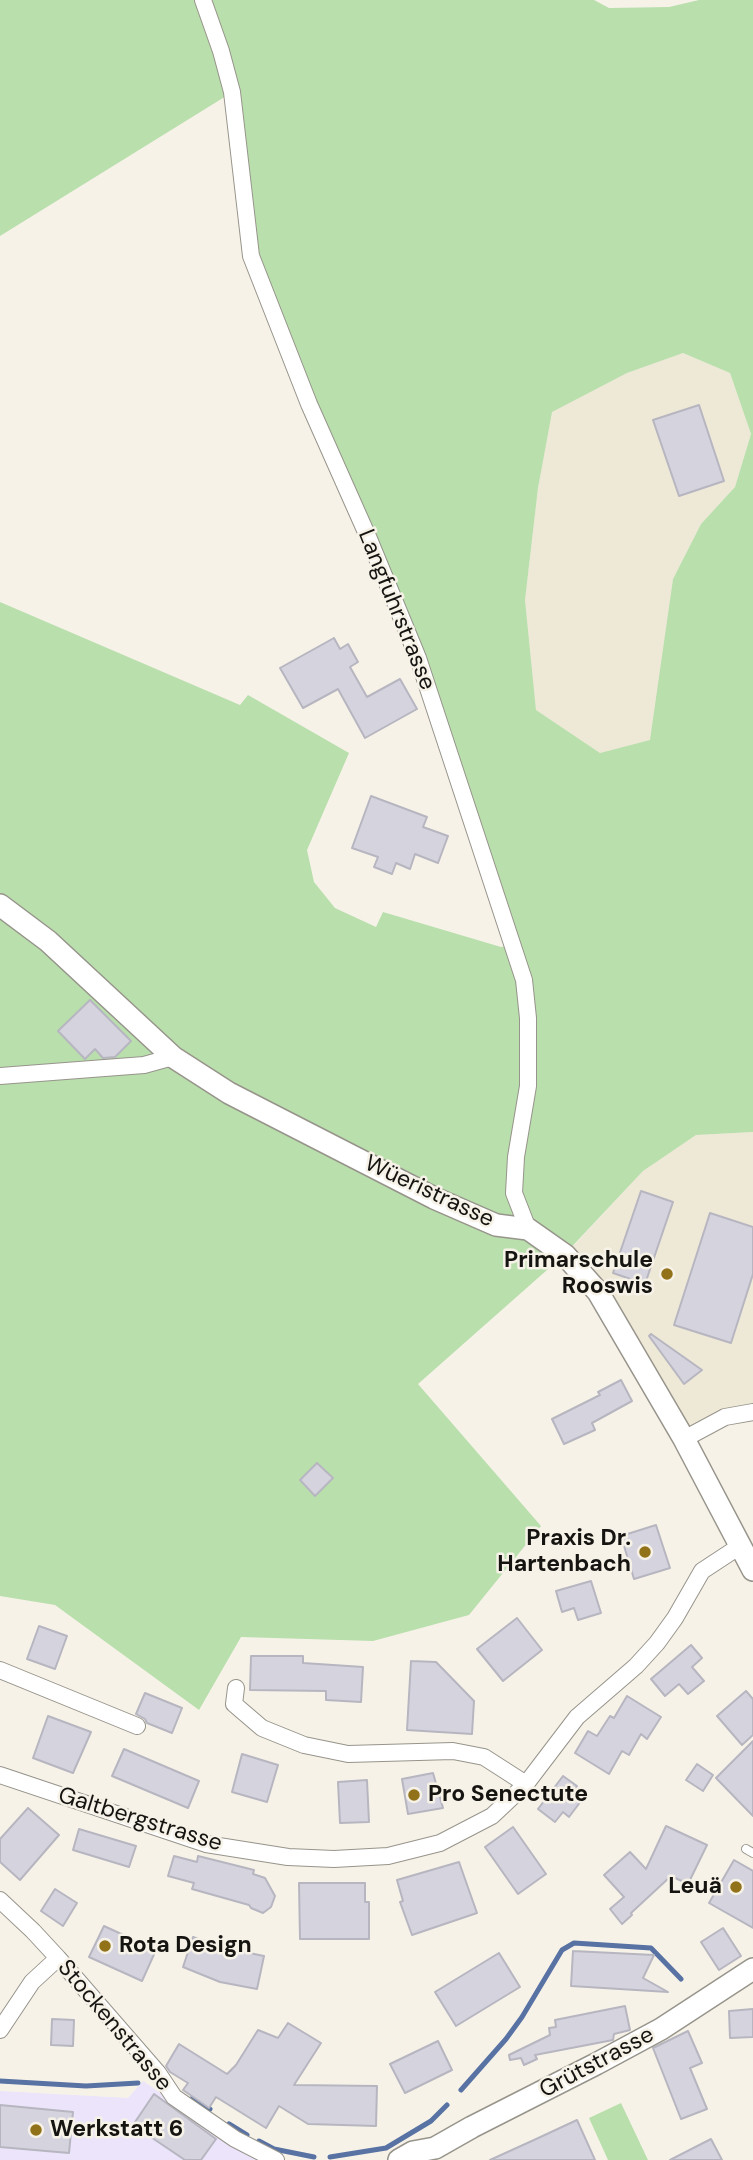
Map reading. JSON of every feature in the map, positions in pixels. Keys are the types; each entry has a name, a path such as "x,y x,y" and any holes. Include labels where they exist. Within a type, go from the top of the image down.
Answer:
{"street":[{"name":"Langfuhrstrasse","path":"203,0 232,92 251,256 309,404 418,658 524,980 528,1018 528,1086 516,1157 514,1193 528,1228"},
{"name":"Wüeristrasse","path":"0,905 48,941 173,1057 229,1093 434,1198 496,1226 528,1228"},
{"path":"0,1076 144,1065 173,1057"},
{"path":"528,1228 565,1255 598,1292 684,1440 753,1570"},
{"path":"684,1440 718,1420 753,1412"},
{"name":"Galtbergstrasse","path":"0,1775 206,1844 288,1857 334,1859 387,1856 440,1843 492,1816 526,1784 578,1717 643,1659 657,1643 702,1571 740,1546"},
{"path":"0,1671 137,1726"},
{"path":"236,1688 234,1704 261,1728 304,1745 348,1754 453,1751 484,1757 526,1784"},
{"name":"Stockenstrasse","path":"0,1900 58,1958 158,2073 174,2097 235,2139 276,2160"},
{"path":"0,2030 7,2006 58,1958"},
{"name":"Grütstrasse","path":"399,2160 413,2152 434,2156 472,2127 661,2029 753,1969"}],"shaded area":[{"path":"683,353 730,373 751,434 735,487 701,524 673,579 651,740 600,753 536,710 525,600 538,488 551,412 627,373"},
{"name":"Primarschule Rooswis","path":"753,1132 753,1412 684,1439 565,1255 643,1171 696,1135"},
{"path":"143,2081 237,2145 267,2160 0,2160 0,2091 128,2098"}],"green space":[{"path":"0,0 594,0 609,8 669,7 699,0 753,0 753,1132 696,1135 643,1171 564,1255 418,1384 541,1526 469,1615 373,1641 241,1637 199,1710 55,1605 0,1596 0,602 240,705 248,695 349,753 307,850 314,882 335,908 376,927 383,912 501,947 512,945 418,658 251,256 231,93 0,236","holes":["683,353 730,373 751,434 735,487 701,524 673,579 650,740 600,753 536,710 525,600 538,488 552,412 627,373"]},
{"path":"621,2103 648,2160 608,2160 589,2118"}],"building":[{"path":"699,405 724,481 679,496 653,420"},
{"path":"334,638 340,649 348,644 358,662 350,667 367,697 400,679 417,709 365,738 338,689 303,708 280,668"},
{"path":"371,796 427,817 423,827 448,836 438,863 415,854 410,869 396,863 392,874 374,867 378,857 352,848"},
{"path":"90,1000 131,1041 115,1057 103,1058 95,1049 85,1059 58,1031"},
{"path":"641,1191 673,1202 645,1284 613,1273"},
{"path":"710,1213 753,1227 753,1274 731,1343 674,1325"},
{"path":"651,1334 702,1370 684,1384 649,1336"},
{"path":"621,1380 632,1401 592,1423 595,1430 564,1444 552,1419 600,1395 598,1392"},
{"path":"317,1463 333,1478 315,1496 300,1480"},
{"name":"Praxis Dr. Hartenbach","path":"656,1525 670,1568 634,1579 621,1536"},
{"path":"591,1581 601,1613 578,1620 574,1608 562,1612 556,1591"},
{"path":"517,1618 542,1650 503,1681 477,1649"},
{"path":"39,1626 67,1636 55,1669 27,1659"},
{"path":"691,1645 702,1658 692,1667 704,1681 688,1694 679,1684 665,1696 651,1679"},
{"path":"251,1656 303,1656 303,1663 363,1667 361,1702 326,1700 326,1691 250,1690"},
{"path":"411,1661 436,1662 474,1701 472,1734 407,1730"},
{"path":"746,1691 753,1699 753,1735 742,1745 717,1716"},
{"path":"145,1693 182,1708 172,1733 147,1723 136,1714"},
{"path":"627,1696 661,1717 647,1739 641,1734 629,1755 622,1751 609,1774 575,1753 588,1731 597,1736 610,1716 614,1718"},
{"path":"48,1716 91,1732 73,1773 33,1758"},
{"path":"753,1741 753,1816 716,1778"},
{"path":"124,1749 199,1781 188,1808 112,1776"},
{"path":"242,1754 278,1765 267,1802 232,1792"},
{"path":"697,1764 713,1775 703,1791 686,1780"},
{"path":"433,1773 443,1808 408,1814 402,1779"},
{"path":"563,1776 577,1786 574,1790 584,1797 569,1817 563,1812 555,1822 538,1809"},
{"path":"367,1780 369,1822 340,1823 338,1782"},
{"path":"28,1808 59,1835 20,1880 0,1862 0,1839"},
{"path":"666,1826 707,1845 688,1884 671,1876 622,1924 610,1909 624,1897 604,1875 630,1852 646,1869"},
{"path":"513,1827 546,1874 518,1894 485,1847"},
{"path":"79,1829 136,1846 129,1867 73,1850"},
{"path":"174,1856 197,1862 198,1856 254,1870 253,1874 265,1878 275,1896 271,1907 263,1913 249,1905 192,1889 194,1883 168,1876"},
{"name":"Leuä","path":"734,1860 753,1871 753,1928 709,1903"},
{"path":"459,1862 477,1913 412,1935 400,1902 403,1901 397,1880"},
{"path":"299,1883 365,1883 365,1902 369,1902 369,1939 300,1939"},
{"path":"55,1889 77,1903 63,1926 41,1911"},
{"path":"104,1926 156,1950 142,1981 89,1957"},
{"path":"723,1928 741,1956 719,1970 701,1942"},
{"path":"193,1937 225,1948 264,1956 257,1989 220,1982 183,1967"},
{"path":"573,1951 654,1955 643,1978 668,1992 571,1986"},
{"path":"499,1953 520,1987 456,2026 435,1992"},
{"path":"625,2006 630,2030 614,2034 613,2040 535,2055 537,2059 524,2065 521,2058 510,2060 509,2055 550,2035 549,2028 556,2027 555,2020"},
{"path":"753,2009 753,2037 730,2038 729,2011"},
{"path":"52,2019 74,2020 73,2046 51,2045"},
{"path":"288,2023 321,2043 294,2085 377,2086 376,2126 308,2124 279,2106 266,2128 216,2097 209,2108 183,2090 188,2083 170,2072 166,2066 179,2044 227,2074 236,2065 258,2030 278,2038"},
{"path":"688,2031 702,2063 690,2068 707,2109 681,2119 653,2048"},
{"path":"438,2041 452,2070 405,2093 390,2064"},
{"path":"154,2094 216,2139 201,2160 185,2160 133,2125"},
{"name":"Werkstatt 6","path":"0,2105 73,2112 69,2153 0,2147"},
{"path":"577,2120 595,2160 490,2160 534,2140"},
{"path":"711,2139 722,2160 670,2160"}],"waterway":[{"path":"461,2090 522,2017 562,1950 574,1943 651,1948 681,1979"},
{"path":"0,2081 86,2086 138,2083"},
{"path":"193,2097 210,2109"},
{"path":"330,2157 386,2148 431,2121 447,2105"},
{"path":"229,2124 247,2135"},
{"path":"259,2141 274,2149 314,2157"}],"place":[{"name":"Primarschule Rooswis","path":"667,1274"},
{"name":"Praxis Dr. Hartenbach","path":"645,1552"},
{"name":"Pro Senectute","path":"414,1795"},
{"name":"Leuä","path":"736,1887"},
{"name":"Rota Design","path":"105,1946"},
{"name":"Werkstatt 6","path":"36,2130"}]}
